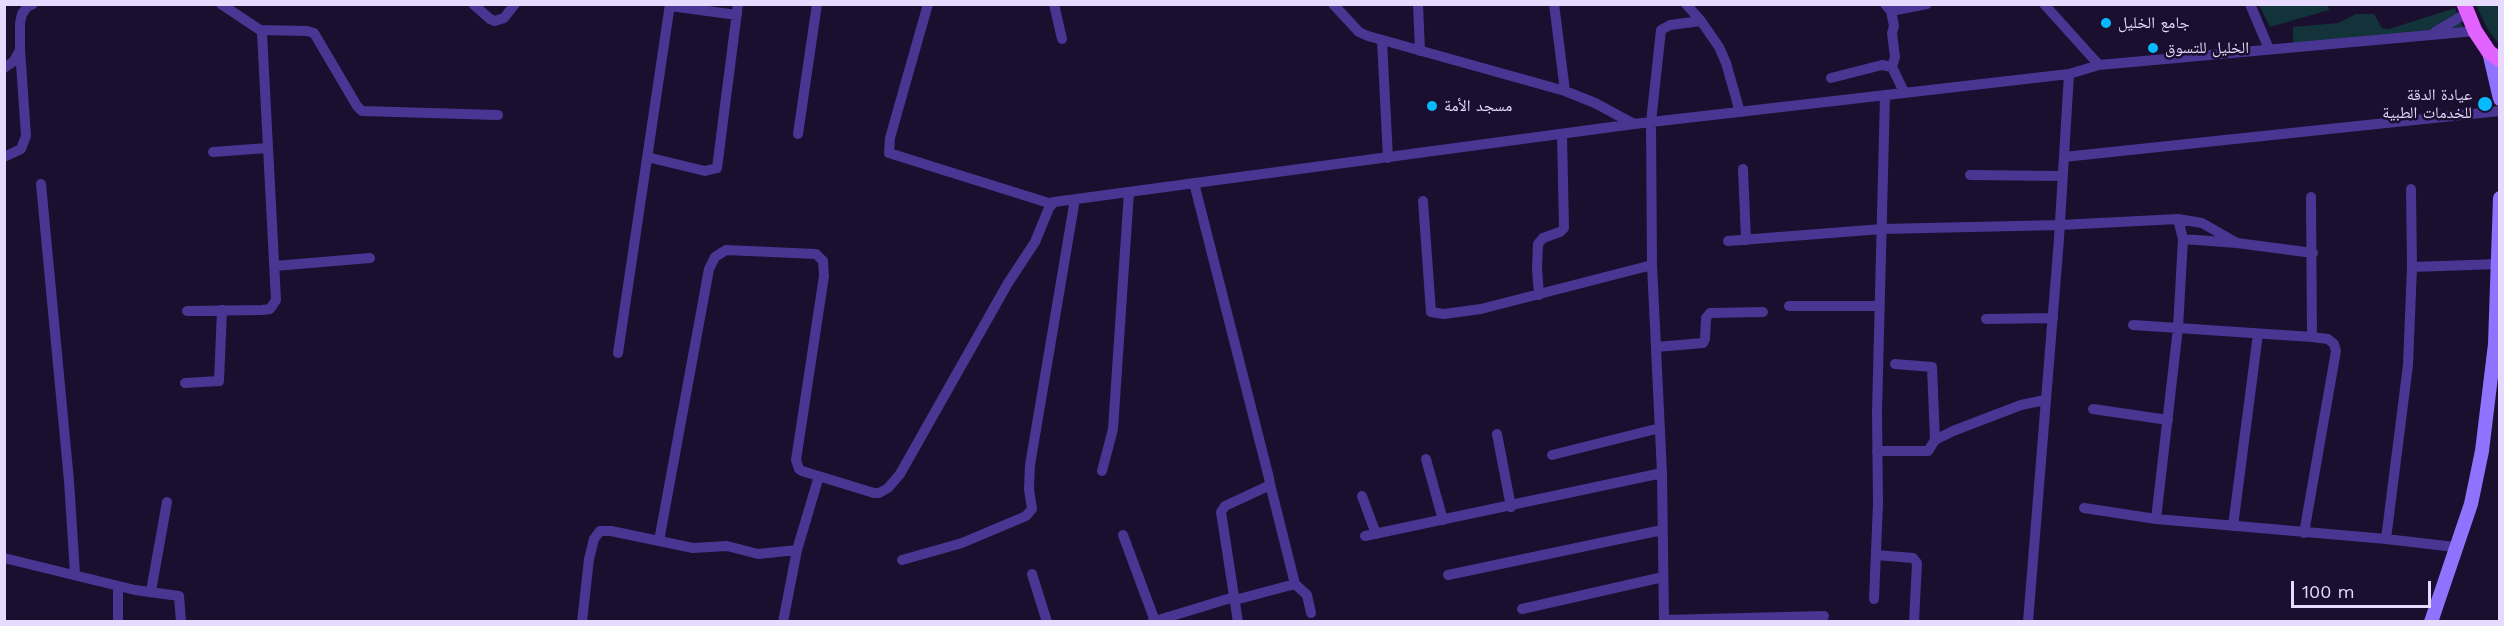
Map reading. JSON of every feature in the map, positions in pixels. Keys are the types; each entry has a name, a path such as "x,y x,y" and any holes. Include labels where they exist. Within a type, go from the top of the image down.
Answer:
{"main road":[{"path":"2465,9 2475,31 2494,56"}],"street":[{"path":"4,157 21,149 26,136 20,49 22,14 27,7 33,4"},
{"path":"221,4 260,30 314,33 362,111 498,115"},
{"path":"473,4 490,20 495,21 504,18 515,4"},
{"path":"798,134 817,4"},
{"path":"928,4 890,138 889,153 1052,204 1075,199 1634,124 2069,74 2099,65 2432,33 2475,31"},
{"path":"1054,4 1062,39"},
{"path":"1333,4 1359,32 1382,41 1565,91 1605,108 1634,124"},
{"path":"1418,4 1420,51"},
{"path":"1554,4 1565,91"},
{"path":"1686,4 1719,47 1740,112"},
{"path":"1904,92 1892,67 1896,49 1888,8 1927,4"},
{"path":"2044,4 2099,65"},
{"path":"2250,4 2269,49"},
{"path":"618,353 647,157 670,5 737,10 717,168 705,171 647,157"},
{"path":"2432,33 2465,9"},
{"path":"1701,21 1670,25 1661,30 1651,122 1652,265 1662,473 1664,621 1824,616"},
{"path":"187,310 262,310 274,305 276,300 260,30"},
{"path":"1382,41 1388,158"},
{"path":"4,68 14,61 20,49"},
{"path":"2494,56 2499,99"},
{"path":"1831,78 1882,65 1892,67"},
{"path":"2028,621 2060,225 2061,176 2069,74"},
{"path":"1874,599 1885,95"},
{"path":"2064,157 2499,111"},
{"path":"1539,295 1538,244 1543,238 1560,232 1564,228 1562,135"},
{"path":"213,152 267,148"},
{"path":"1743,169 1746,240"},
{"path":"1970,175 2061,176"},
{"path":"1194,183 1264,453 1295,584 1307,595 1311,613"},
{"path":"41,184 69,470 75,574"},
{"path":"2386,539 2408,365 2412,267 2410,189"},
{"path":"1102,471 1113,429 1129,192"},
{"path":"2312,197 2312,338"},
{"path":"2431,621 2471,504 2482,451 2495,344 2499,198"},
{"path":"902,560 962,543 1026,516 1032,509 1029,489 1030,465 1075,199"},
{"path":"1424,201 1431,312 1444,314 1481,309 1652,265"},
{"path":"659,541 709,270 720,252 730,249 788,251 816,254 823,261 824,276 796,451 799,469 874,493 884,491 894,483 1008,283 1035,242 1052,204"},
{"path":"1728,241 1882,229 2060,225 2178,219 2202,222 2237,243"},
{"path":"2156,519 2178,328 2183,239 2178,219"},
{"path":"2183,239 2237,243 2313,253"},
{"path":"275,266 370,258"},
{"path":"2412,267 2498,264"},
{"path":"1789,306 1879,306"},
{"path":"185,383 219,381 221,377 222,310"},
{"path":"1656,347 1703,343 1706,339 1706,318 1710,313 1763,312"},
{"path":"1986,319 2053,318"},
{"path":"2133,325 2328,339 2334,344 2336,351 2304,533"},
{"path":"2233,526 2258,334"},
{"path":"1895,364 1932,367 1935,440"},
{"path":"1877,451 1928,451 1935,440 1985,417 2045,400"},
{"path":"2093,409 2168,420"},
{"path":"1552,455 1660,428"},
{"path":"1497,434 1511,507"},
{"path":"1426,459 1443,520"},
{"path":"1362,496 1370,535 1511,507 1662,473"},
{"path":"783,621 797,550 819,476"},
{"path":"1238,621 1221,527 1222,508 1270,484"},
{"path":"151,591 167,502"},
{"path":"2084,508 2156,519 2455,547"},
{"path":"582,621 589,559 594,539 597,534 605,530 693,548 727,546 758,554 797,550"},
{"path":"1448,575 1662,530"},
{"path":"1123,535 1154,621 1234,598 1295,584"},
{"path":"1876,555 1913,558 1917,563 1914,621"},
{"path":"4,558 118,586 179,596 181,621"},
{"path":"1032,574 1047,621"},
{"path":"1522,609 1663,577"},
{"path":"118,586 118,621"}],"green space":[{"path":"2259,5 2328,5 2329,10 2270,27"},
{"path":"2476,5 2499,5 2499,44 2488,30"},
{"path":"2455,8 2463,27 2293,45 2293,27 2338,23 2356,14 2374,14 2382,28 2389,29"}],"place":[{"name":"جامع الخليل","path":"2106,23"},
{"name":"الخليل للتسوق","path":"2153,48"},
{"name":"عيادة الدقة للخدمات الطبية","path":"2485,104"},
{"name":"مسجد الأمة","path":"1432,106"}]}
